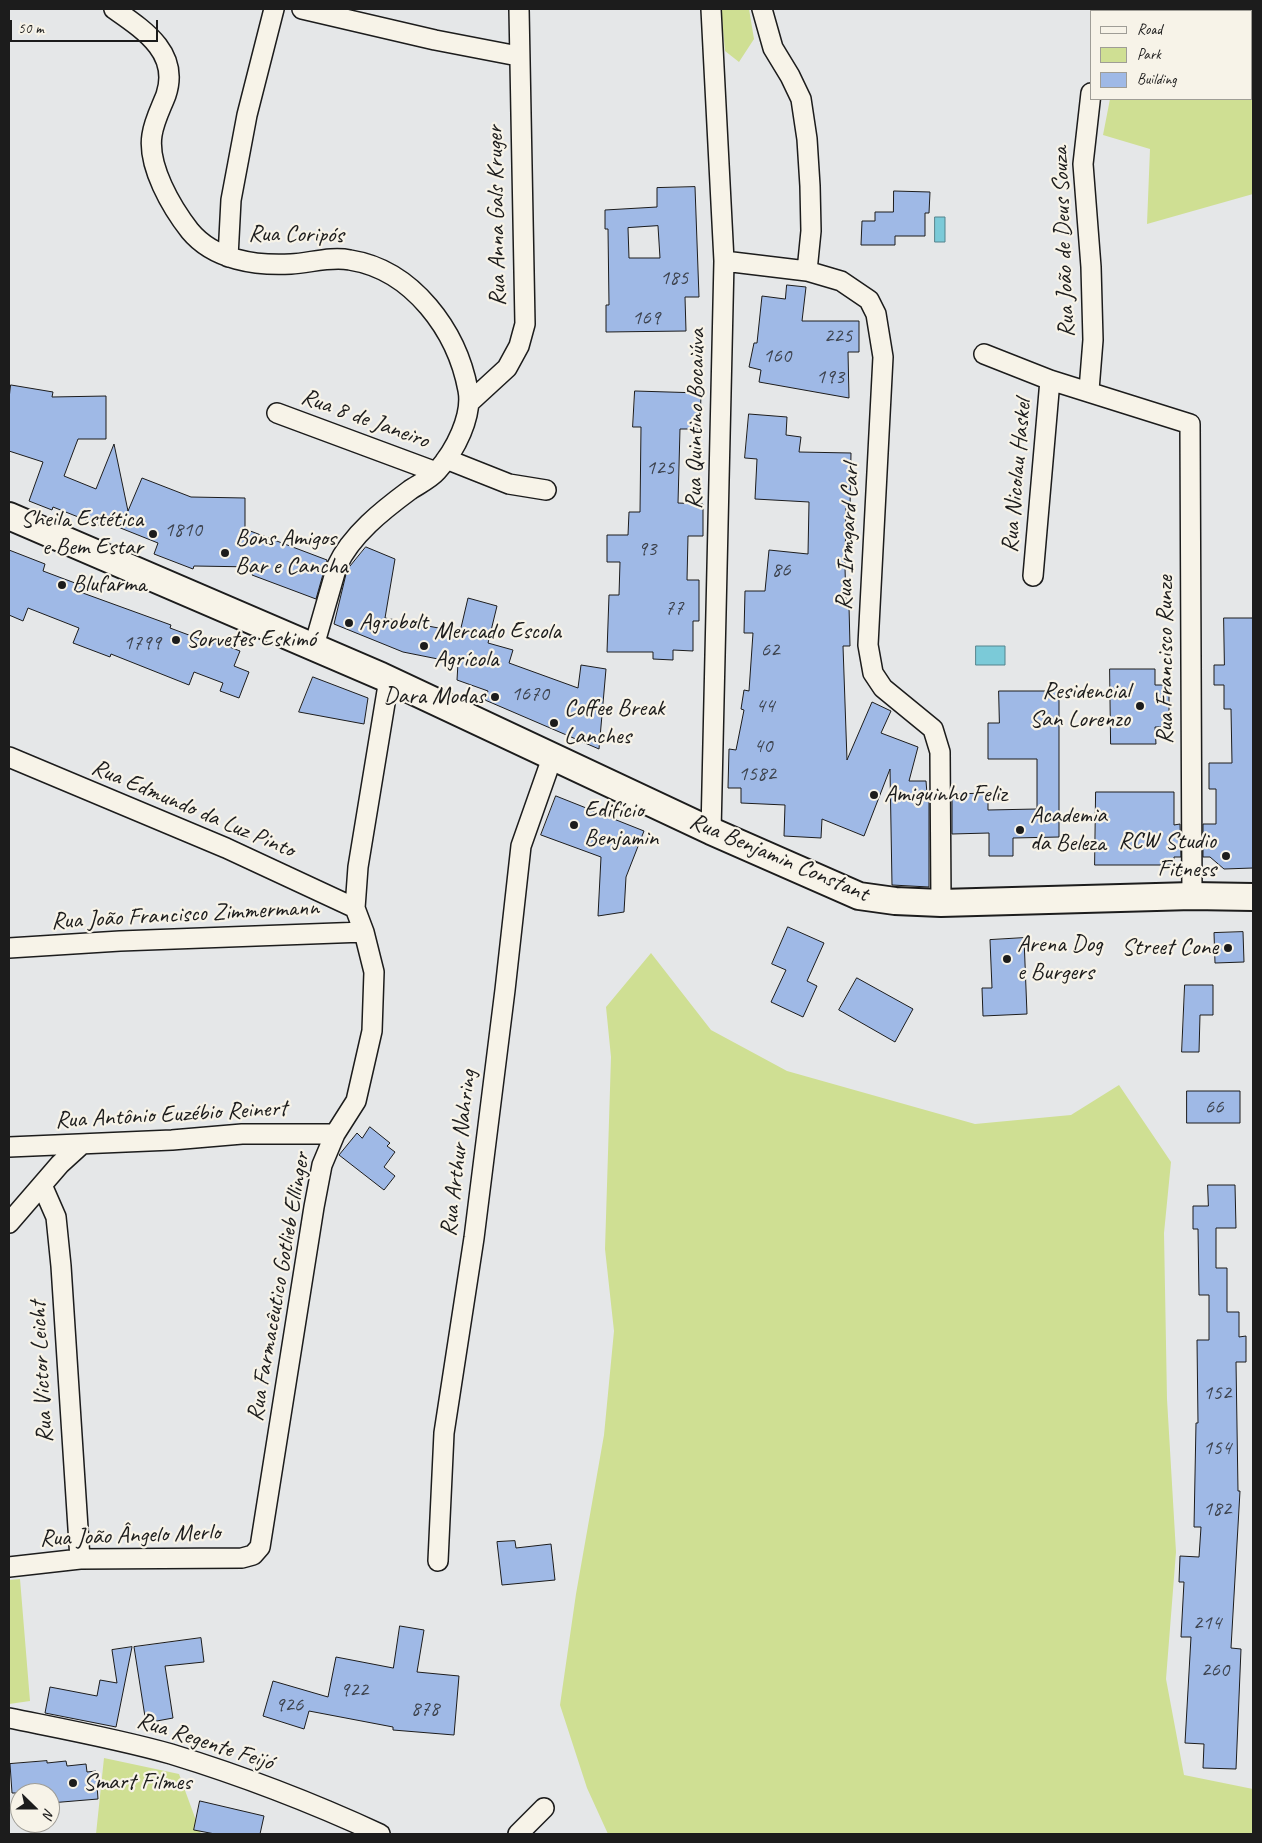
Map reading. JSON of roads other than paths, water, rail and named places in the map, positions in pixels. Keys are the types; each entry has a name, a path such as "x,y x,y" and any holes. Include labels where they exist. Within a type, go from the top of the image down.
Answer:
{"main road":[{"name":"Rua Benjamin Constant","path":"9,516 389,679 711,831 859,896 887,900 941,903 1192,896 1253,897"}],"street":[{"name":"Rua Coripós","path":"114,9 152,37 164,55 171,74 152,136 154,158 162,184 178,215 197,240 228,257 262,264 349,259 379,268 408,288 434,312 458,355 466,377 470,402 462,429 441,466 377,517 342,554 314,646"},
{"path":"228,257 231,200 243,134 274,9"},
{"path":"302,9 435,40 518,56"},
{"name":"Rua Anna Gals Kruger","path":"470,402 508,368 519,346 525,324 518,56 519,9"},
{"name":"Rua Quintino Bocaiúva","path":"711,9 724,261 711,831"},
{"path":"762,9 773,48 802,99 810,186 810,231 807,271"},
{"name":"Rua João de Deus Souza","path":"1089,390 1093,340 1091,266 1083,164 1090,100"},
{"name":"Rua Irmgard Carl","path":"724,261 807,271 841,281 869,300 876,314 883,357 868,645 873,673 883,688 933,729 940,752 941,903"},
{"path":"984,354 1050,380 1089,390"},
{"name":"Rua Nicolau Haskel","path":"1033,576 1050,380"},
{"name":"Rua Francisco Runze","path":"1089,390 1190,424 1192,896"},
{"name":"Rua 8 de Janeiro","path":"276,413 441,466 509,484 546,490"},
{"name":"Rua Farmacêutico Gotlieb Ellinger","path":"253,1556 260,1547 322,1165 334,1134 356,1101 372,1032 374,972 356,908 358,867 389,679"},
{"name":"Rua Arthur Nahring","path":"438,1561 444,1433 474,1238 521,846 553,755"},
{"name":"Rua Edmundo da Luz Pinto","path":"9,757 226,848 356,908"},
{"name":"Rua João Francisco Zimmermann","path":"9,948 120,941 364,932"},
{"name":"Rua Antônio Euzébio Reinert","path":"9,1146 82,1144 242,1134 334,1134"},
{"path":"9,1223 42,1185 82,1144"},
{"name":"Rua Victor Leicht","path":"42,1185 56,1217 61,1266 80,1559"},
{"name":"Rua João Ângelo Merlo","path":"9,1566 80,1559 242,1558 253,1556"},
{"name":"Rua Regente Feijó","path":"9,1718 111,1739 171,1754 249,1780 380,1834"},
{"path":"518,1834 544,1808"}],"water":[{"path":"935,217 945,217 945,242 935,242"},
{"path":"976,646 1005,646 1005,665 976,665"}],"place":[{"name":"Sheila Estética e Bem Estar","path":"153,534"},
{"name":"Bons Amigos Bar e Cancha","path":"225,553"},
{"name":"Blufarma","path":"62,585"},
{"name":"Agrobolt","path":"349,623"},
{"name":"Sorvetes Eskimó","path":"176,640"},
{"name":"Mercado Escola Agrícola","path":"424,646"},
{"name":"Dara Modas","path":"495,697"},
{"name":"Residencial San Lorenzo","path":"1140,706"},
{"name":"Coffee Break Lanches","path":"554,723"},
{"name":"Amiguinho Feliz","path":"874,795"},
{"name":"Edifício Benjamin","path":"574,825"},
{"name":"Academia da Beleza","path":"1020,830"},
{"name":"RCW Studio Fitness","path":"1226,856"},
{"name":"Street Cone","path":"1228,948"},
{"name":"Arena Dog e Burgers","path":"1007,959"},
{"name":"Smart Filmes","path":"73,1783"}]}
